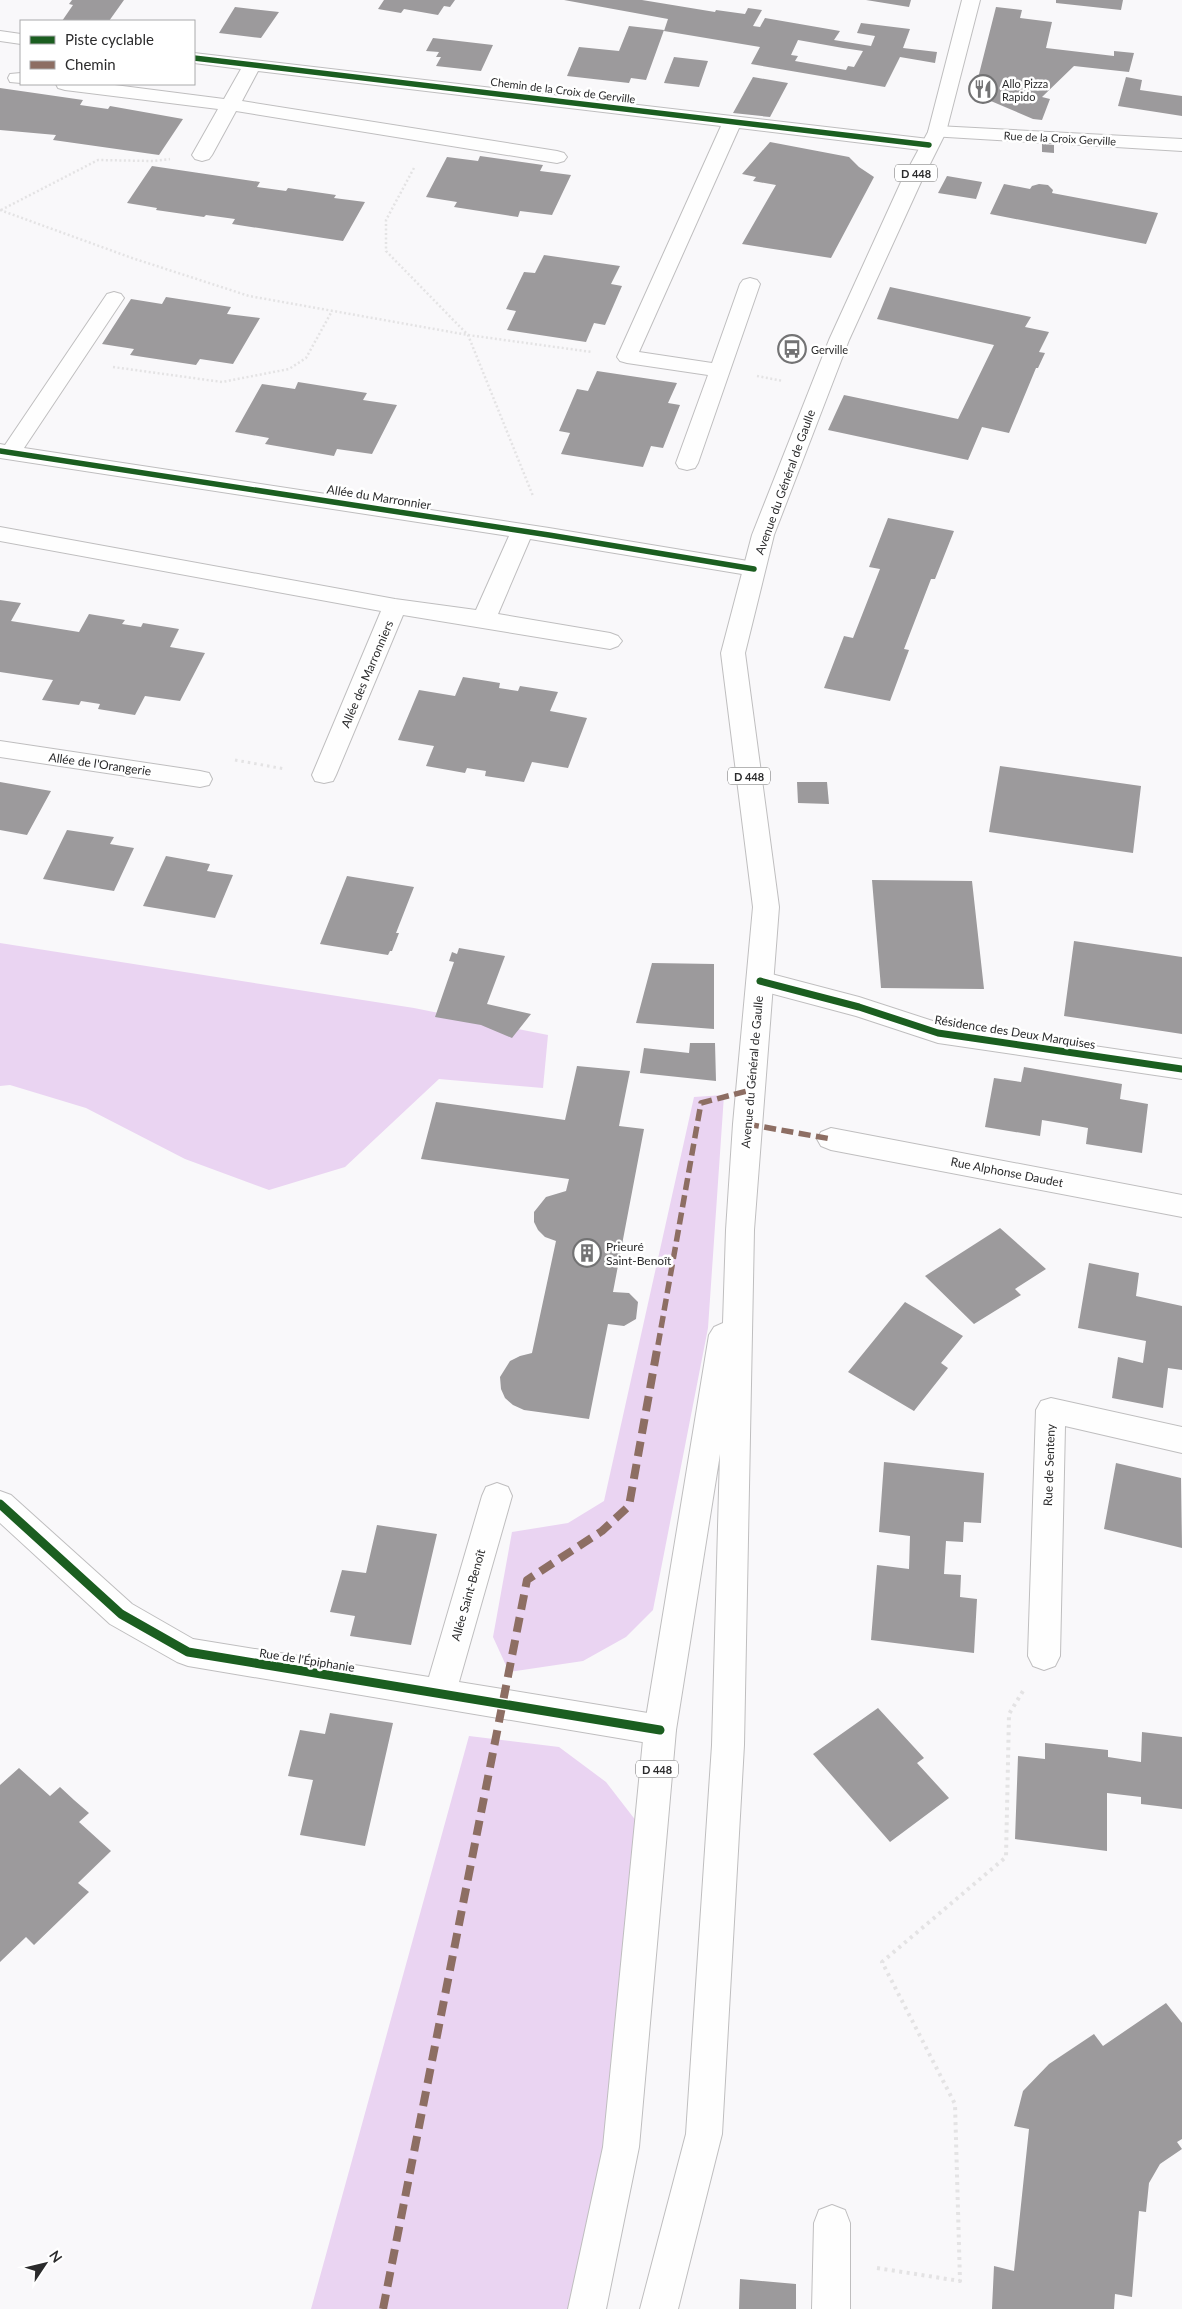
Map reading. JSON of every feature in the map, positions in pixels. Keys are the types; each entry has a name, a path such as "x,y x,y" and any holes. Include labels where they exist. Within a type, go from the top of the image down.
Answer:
{"street":[{"name":"Avenue du Général de Gaulle","path":"740,1230 747,1124 766,907 733,653 763,535 820,387 857,299 933,139 971,0"},
{"path":"0,36 20,39"},
{"name":"Chemin de la Croix de Gerville","path":"195,58 733,122 933,139"},
{"path":"202,155 253,64"},
{"path":"73,85 231,105 557,157"},
{"path":"720,370 627,357 733,122"},
{"name":"Rue de la Croix Gerville","path":"933,139 1182,145"},
{"path":"687,463 750,284"},
{"path":"5,452 72,362 114,298"},
{"name":"Allée du Marronnier","path":"5,452 549,535 754,569"},
{"path":"484,619 522,531"},
{"path":"0,534 395,606"},
{"name":"Allée des Marronniers","path":"324,775 395,606 484,619 610,642"},
{"name":"Allée de l'Orangerie","path":"0,749 200,779"},
{"name":"Résidence des Deux Marquises","path":"760,981 859,1007 938,1033 1182,1069"},
{"name":"Rue Alphonse Daudet","path":"831,1138 1182,1206"},
{"name":"D 448","path":"586,2309 621,2147 660,1730 740,1230"},
{"name":"D 448","path":"659,2309 704,2134 728,1745 740,1230"},
{"name":"Rue de Senteny","path":"1044,1656 1051,1410 1182,1440"},
{"name":"Allée Saint-Benoît","path":"440,1694 497,1496"},
{"name":"Rue de l'Épiphanie","path":"0,1504 121,1614 188,1652 660,1730"},
{"path":"831,2309 832,2223"}],"path":[{"path":"431,137 386,220 386,251 468,336 549,535"},
{"path":"0,210 98,160 153,161 202,155"},
{"path":"0,210 132,258 249,296 468,336 627,357"},
{"path":"72,362 222,382 268,374 289,369 306,358 332,311"},
{"path":"720,370 820,387"},
{"path":"832,2260 960,2281 955,2104 882,1962 1006,1857 1009,1714 1044,1656"}],"shaded area":[{"path":"0,943 414,1008 548,1035 543,1088 439,1079 345,1167 269,1190 185,1159 86,1108 10,1085 0,1086"},
{"path":"724,1095 708,1328 653,1610 626,1637 583,1661 509,1672 493,1637 512,1532 568,1523 604,1501 694,1097"},
{"path":"469,1736 559,1747 606,1782 640,1826 585,2309 311,2309"}],"building":[{"path":"72,0 124,0 110,20 63,20 73,5 69,4"},
{"path":"384,0 455,0 450,7 444,6 438,15 404,9 401,13 378,9"},
{"path":"564,0 642,0 715,12 716,10 745,14 748,8 762,10 753,26 760,27 765,18 840,31 834,40 871,46 875,36 857,33 861,23 910,29 903,48 937,52 935,63 900,57 885,87 751,64 760,47 664,31 668,19","holes":["798,40 863,51 854,67 848,66 846,70 795,61 798,56 791,55"]},
{"path":"866,0 911,0 909,7"},
{"path":"1056,0 1123,0 1121,10 1056,3"},
{"path":"235,7 279,12 261,38 219,33"},
{"path":"996,7 1022,10 1020,18 1052,22 1046,48 1114,56 1114,51 1134,53 1129,72 1074,66 1042,97 1050,99 1042,120 1033,119 979,96 975,90"},
{"path":"629,26 664,30 646,80 631,78 629,83 567,76 579,47 619,51"},
{"path":"433,38 493,45 481,71 436,66 441,57 436,57 439,52 426,51"},
{"path":"674,57 708,61 699,87 664,83"},
{"path":"753,77 788,83 770,117 733,113"},
{"path":"1126,77 1142,80 1140,90 1182,96 1182,116 1118,106"},
{"path":"0,88 83,100 80,105 108,109 110,106 183,119 159,155 53,140 56,135 0,130"},
{"path":"770,142 849,157 859,167 874,177 831,258 742,244 776,185 753,181 756,177 742,174"},
{"path":"1042,144 1054,145 1054,153 1042,152"},
{"path":"480,156 543,165 540,171 571,175 552,215 520,211 518,217 454,207 457,202 426,197 447,157 478,161"},
{"path":"152,166 260,182 257,187 286,191 288,188 336,195 334,198 365,202 343,241 232,224 235,219 206,215 204,217 156,210 157,208 127,203"},
{"path":"947,176 982,182 976,199 938,193"},
{"path":"1004,184 1030,189 1032,186 1039,184 1048,185 1053,190 1052,193 1158,213 1146,244 990,214"},
{"path":"544,255 620,266 611,284 622,286 605,325 594,323 586,342 507,330 516,311 506,309 524,272 535,273"},
{"path":"890,287 1031,317 1025,327 1049,332 1039,352 1045,353 1038,368 1036,368 1009,433 982,427 968,460 828,430 844,395 958,419 994,345 877,319"},
{"path":"166,297 231,307 227,314 260,318 233,364 200,359 196,365 130,355 134,349 102,344 131,299 162,304"},
{"path":"597,371 677,383 668,403 680,405 663,448 651,446 643,467 561,454 570,433 559,431 577,389 588,391"},
{"path":"298,382 367,393 363,400 397,405 372,454 337,449 334,456 265,444 269,438 235,432 262,384 295,389"},
{"path":"888,518 954,531 935,579 931,579 904,649 909,650 890,701 824,688 844,636 853,638 880,569 869,567"},
{"path":"0,600 21,603 11,621 79,632 89,614 125,620 122,624 141,627 143,623 179,629 170,647 205,653 180,701 145,696 135,715 98,709 100,704 81,701 79,705 42,700 53,680 0,672"},
{"path":"463,677 500,683 499,688 518,691 520,686 558,692 550,711 587,718 568,768 532,762 524,782 485,776 486,771 467,768 465,773 426,766 434,746 398,740 419,690 455,696"},
{"path":"1000,766 1141,786 1133,853 989,832"},
{"path":"0,782 51,791 27,835 0,830"},
{"path":"797,782 827,782 829,804 798,803"},
{"path":"67,830 114,837 110,844 134,848 114,891 43,879"},
{"path":"166,856 210,864 207,871 233,875 215,918 143,906"},
{"path":"347,876 414,887 396,933 399,933 392,951 388,955 320,944"},
{"path":"872,880 972,881 984,989 881,988"},
{"path":"1074,941 1182,957 1182,1034 1064,1016"},
{"path":"459,948 505,956 487,1004 531,1014 512,1038 481,1025 435,1017 454,962 449,961 452,952 457,954"},
{"path":"652,963 714,964 714,1029 636,1023"},
{"path":"690,1043 715,1043 716,1081 640,1073 644,1048 689,1053"},
{"name":"Prieuré Saint-Benoît","path":"577,1066 630,1071 619,1126 644,1129 613,1292 629,1293 638,1302 636,1319 624,1326 608,1324 589,1419 524,1410 513,1405 505,1398 501,1389 500,1377 510,1361 532,1353 556,1241 545,1237 538,1230 534,1222 534,1212 546,1197 566,1191 569,1179 421,1159 436,1102 565,1120"},
{"path":"1024,1067 1122,1084 1120,1099 1148,1104 1142,1153 1086,1144 1088,1128 1042,1120 1040,1136 985,1127 994,1078 1021,1082"},
{"path":"1000,1228 1046,1269 1015,1289 1021,1295 974,1324 925,1276"},
{"path":"1089,1263 1139,1273 1136,1296 1182,1306 1182,1370 1168,1368 1163,1408 1112,1398 1118,1357 1143,1363 1146,1341 1078,1328"},
{"path":"905,1302 963,1336 941,1363 948,1368 914,1411 848,1372"},
{"path":"884,1462 984,1473 981,1523 964,1522 963,1542 946,1541 944,1574 961,1575 960,1597 977,1599 974,1653 871,1640 877,1565 909,1569 910,1536 879,1532"},
{"path":"1116,1463 1181,1478 1182,1548 1104,1529"},
{"path":"377,1525 437,1534 411,1645 350,1636 355,1616 330,1612 342,1570 366,1573"},
{"path":"878,1708 924,1758 917,1763 949,1798 890,1842 813,1754"},
{"path":"330,1713 393,1723 365,1846 300,1835 313,1780 288,1776 300,1730 325,1734"},
{"path":"1142,1732 1182,1737 1182,1809 1141,1804 1141,1797 1107,1793 1107,1851 1015,1839 1018,1756 1045,1759 1045,1743 1108,1750 1108,1757 1141,1762"},
{"path":"19,1768 50,1796 60,1787 89,1813 79,1822 111,1851 78,1883 89,1892 34,1945 26,1937 0,1962 0,1785"},
{"path":"1166,2003 1182,2023 1182,2139 1177,2142 1182,2149 1160,2164 1149,2183 1146,2212 1139,2211 1132,2297 1115,2294 1114,2309 992,2309 994,2266 1014,2271 1029,2129 1014,2126 1023,2091 1049,2064 1094,2034 1103,2046"},
{"path":"740,2279 796,2284 796,2309 739,2309"}],"marked path":[{"path":"383,2309 527,1580 602,1531 629,1506 701,1103 751,1090"},
{"path":"747,1124 831,1139"}],"cycle path":[{"path":"195,58 929,145"},
{"path":"0,451 549,535 754,569"},
{"path":"760,981 859,1007 938,1033 1182,1069"},
{"path":"0,1504 121,1614 188,1652 660,1730"}],"place":[{"name":"Allo Pizza Rapido","path":"983,89"},
{"name":"Gerville","path":"792,349"},
{"name":"Prieuré Saint-Benoît","path":"587,1253"}]}
